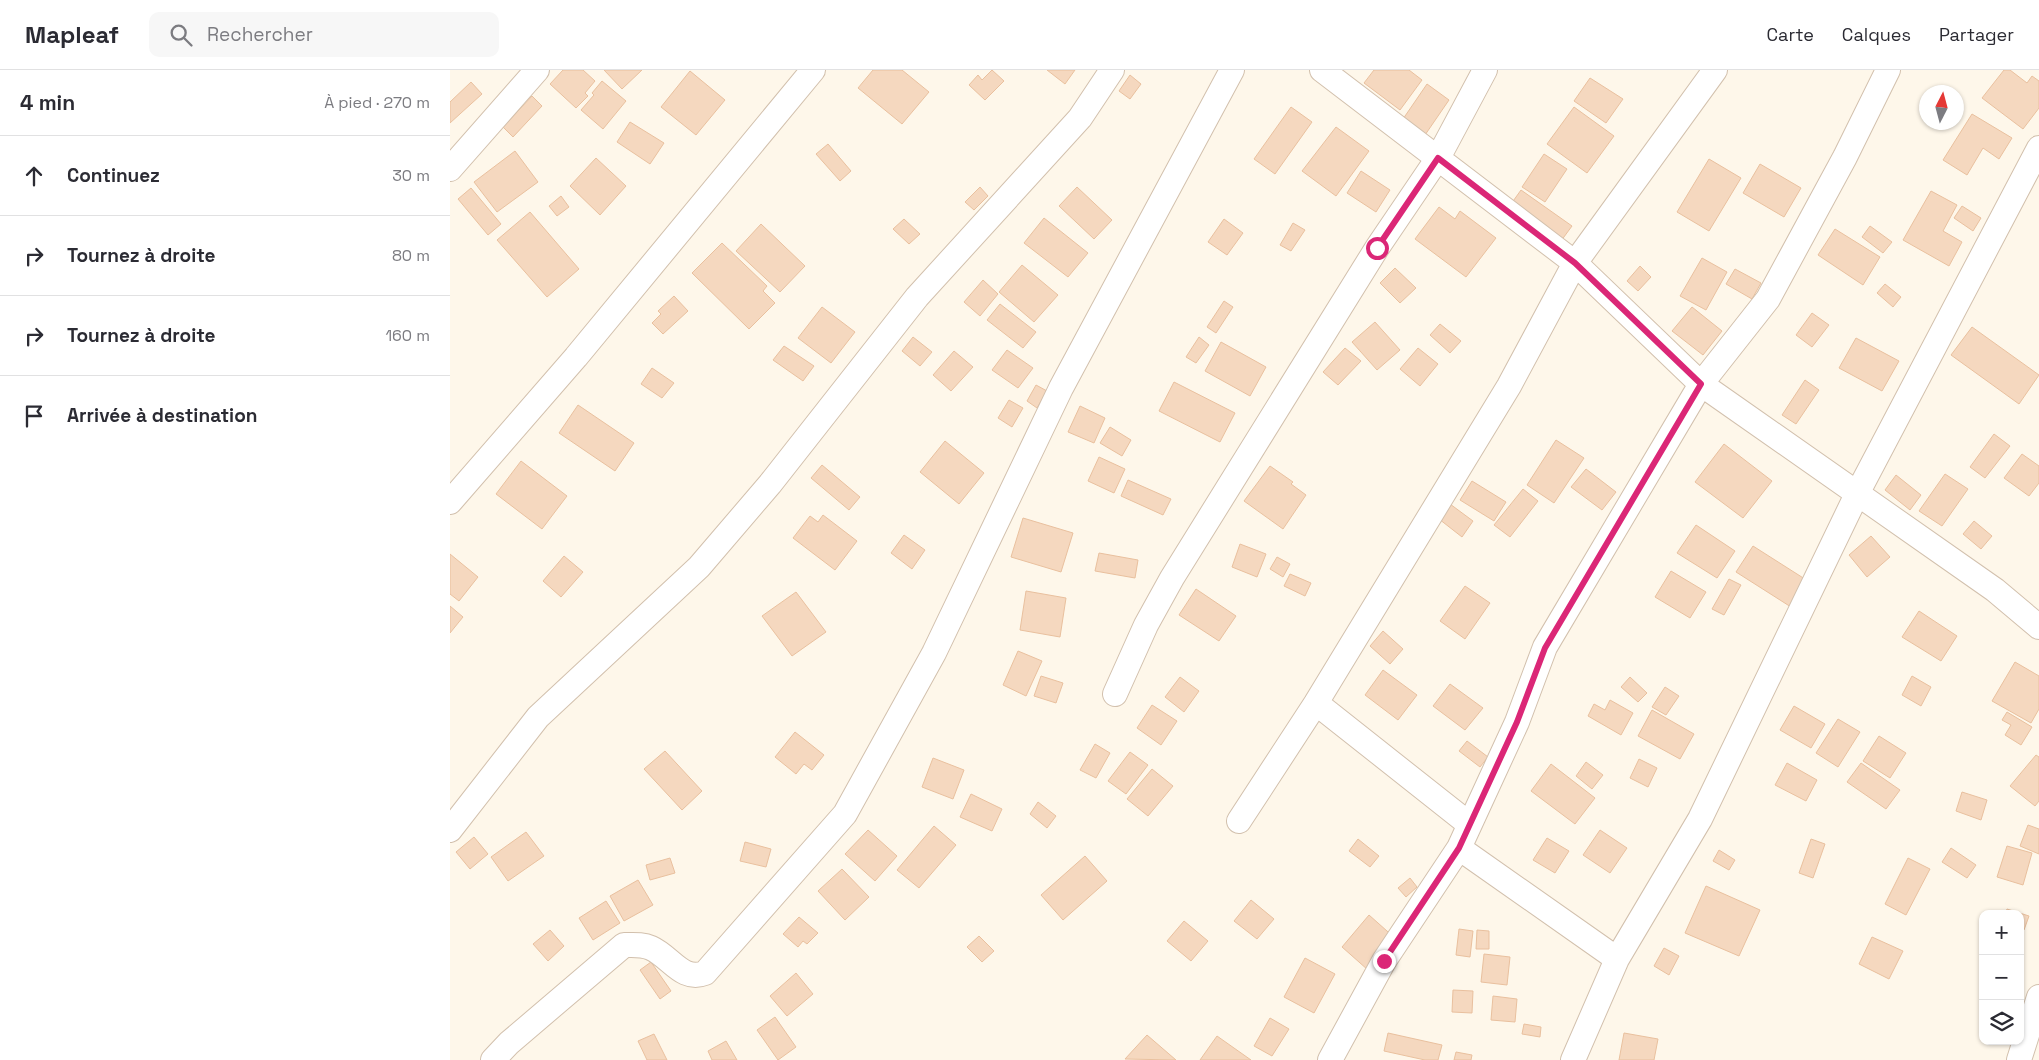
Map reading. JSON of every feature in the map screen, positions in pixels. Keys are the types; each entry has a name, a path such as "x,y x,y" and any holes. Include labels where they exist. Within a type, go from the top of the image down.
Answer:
{"street":[{"path":"450,169 538,70"},
{"path":"450,502 576,357 813,70"},
{"path":"450,830 538,717 648,613 700,567 770,484 917,297 1080,118 1112,70"},
{"path":"493,1060 509,1043 624,946 639,944 653,949 688,975 698,976 706,973 845,814 934,653 1061,388 1232,70"},
{"path":"1322,70 1399,131 1438,158 1575,263 1701,384 1858,492 1995,590 2039,627"},
{"path":"1115,694 1146,625 1172,578 1377,248 1438,158 1484,70"},
{"path":"1239,821 1316,704 1509,386 1575,263 1715,70"},
{"path":"1330,1060 1384,961 1459,848 1517,722 1545,648 1701,384 1768,299 1845,156 1888,70"},
{"path":"1573,1060 1617,959 1700,819 1858,492 2039,148"},
{"path":"1316,704 1469,824"},
{"path":"1459,848 1617,959"},
{"path":"2019,1060 2039,997"}],"building":[{"path":"563,70 583,70 595,81 585,93 588,96 576,108 550,84"},
{"path":"604,70 642,70 622,89"},
{"path":"873,70 902,70 929,92 902,124 858,88"},
{"path":"992,70 1004,81 985,100 969,85 978,75 982,80"},
{"path":"1047,70 1075,70 1065,84"},
{"path":"1374,70 1409,70 1422,80 1400,110 1364,83"},
{"path":"2004,70 2010,70 2027,83 2032,76 2039,81 2039,108 2023,129 1982,98"},
{"path":"690,71 725,100 696,135 661,107"},
{"path":"1130,75 1141,84 1130,99 1119,91"},
{"path":"1590,78 1623,99 1606,123 1574,101"},
{"path":"602,81 626,101 603,129 581,110 594,95 592,93"},
{"path":"471,82 482,94 450,123 450,102"},
{"path":"1427,84 1449,100 1425,135 1403,119"},
{"path":"532,96 542,106 513,137 503,127"},
{"path":"1291,107 1312,122 1275,174 1254,159"},
{"path":"1574,107 1614,136 1587,173 1547,144"},
{"path":"1972,114 2012,138 1999,159 1983,148 1967,175 1943,160 1962,130 1964,130"},
{"path":"630,122 664,143 650,164 617,142"},
{"path":"1336,127 1369,151 1336,196 1302,171"},
{"path":"828,144 851,171 840,181 816,154"},
{"path":"515,151 538,182 497,212 474,182"},
{"path":"1544,154 1567,169 1545,202 1522,187"},
{"path":"596,158 626,186 600,215 570,186"},
{"path":"1709,159 1741,178 1709,231 1677,212"},
{"path":"1760,164 1801,188 1784,217 1743,193"},
{"path":"1361,171 1390,190 1376,212 1347,193"},
{"path":"980,187 988,196 974,210 965,202"},
{"path":"1077,187 1112,220 1094,239 1059,206"},
{"path":"471,188 501,224 488,235 458,199"},
{"path":"1521,190 1572,226 1561,241 1511,204"},
{"path":"1931,191 1957,205 1943,231 1962,242 1949,266 1903,240"},
{"path":"561,196 569,207 557,216 549,206"},
{"path":"1962,206 1981,218 1973,231 1954,218"},
{"path":"1439,207 1455,219 1460,211 1496,238 1466,277 1415,239"},
{"path":"530,212 579,269 547,297 497,240"},
{"path":"1044,218 1088,253 1068,277 1024,243"},
{"path":"904,219 920,234 909,244 893,229"},
{"path":"1224,219 1243,233 1227,255 1208,242"},
{"path":"1293,223 1305,230 1291,251 1280,245"},
{"path":"761,224 805,266 780,292 736,251"},
{"path":"1870,226 1892,242 1883,253 1862,237"},
{"path":"1835,229 1880,257 1863,285 1818,255"},
{"path":"722,243 767,286 763,291 775,303 749,329 692,273"},
{"path":"1702,258 1727,272 1706,310 1680,296"},
{"path":"1022,265 1058,295 1034,322 999,292"},
{"path":"1640,266 1651,277 1638,291 1627,281"},
{"path":"1395,268 1416,288 1400,303 1380,283"},
{"path":"1735,269 1761,283 1752,299 1726,284"},
{"path":"983,280 998,294 980,316 964,302"},
{"path":"1885,284 1901,297 1893,307 1877,293"},
{"path":"674,296 688,311 663,334 652,323 661,314 658,311"},
{"path":"1224,301 1233,307 1216,333 1207,327"},
{"path":"1000,304 1036,332 1023,348 987,320"},
{"path":"822,307 855,332 831,363 798,338"},
{"path":"1692,307 1722,331 1703,355 1672,331"},
{"path":"1812,313 1829,325 1812,347 1796,335"},
{"path":"1375,322 1400,350 1377,370 1352,342"},
{"path":"1440,324 1461,341 1450,353 1430,335"},
{"path":"1972,327 2039,375 2019,404 1951,355"},
{"path":"913,337 932,352 920,366 902,351"},
{"path":"1199,337 1209,345 1196,363 1186,357"},
{"path":"1856,338 1899,361 1882,391 1839,368"},
{"path":"1221,342 1266,367 1250,396 1205,371"},
{"path":"784,346 814,366 803,381 773,360"},
{"path":"1345,348 1361,361 1338,385 1323,372"},
{"path":"1418,348 1438,364 1420,386 1400,369"},
{"path":"1007,350 1033,368 1018,388 992,370"},
{"path":"954,351 973,367 951,391 933,375"},
{"path":"652,368 674,383 662,398 641,384"},
{"path":"1805,380 1819,390 1796,424 1782,415"},
{"path":"1174,382 1235,413 1220,442 1159,411"},
{"path":"1036,385 1047,391 1037,408 1027,401"},
{"path":"1009,400 1023,408 1012,427 998,418"},
{"path":"578,405 634,443 615,471 559,433"},
{"path":"1080,406 1105,418 1094,443 1068,432"},
{"path":"1110,427 1131,440 1122,456 1100,443"},
{"path":"1994,434 2010,446 1985,478 1970,467"},
{"path":"1556,440 1584,458 1554,503 1527,485"},
{"path":"945,441 984,473 959,504 920,472"},
{"path":"1724,444 1772,481 1743,518 1695,482"},
{"path":"2022,454 2039,466 2039,483 2029,496 2004,478"},
{"path":"1099,457 1125,469 1114,493 1088,481"},
{"path":"521,461 567,496 542,529 496,494"},
{"path":"822,465 860,497 849,510 811,478"},
{"path":"1270,466 1293,482 1291,484 1306,495 1283,529 1244,501"},
{"path":"1586,469 1616,492 1602,510 1571,487"},
{"path":"1945,474 1968,489 1942,526 1919,511"},
{"path":"1896,475 1921,495 1910,510 1885,490"},
{"path":"1128,480 1171,499 1163,515 1121,496"},
{"path":"1472,481 1506,502 1494,521 1460,500"},
{"path":"1523,489 1538,501 1510,537 1494,525"},
{"path":"1450,504 1473,521 1462,537 1439,519"},
{"path":"823,515 857,541 835,570 793,538 810,516 818,522"},
{"path":"1023,518 1073,533 1061,572 1011,557"},
{"path":"1974,521 1992,536 1981,549 1963,534"},
{"path":"1696,525 1735,551 1717,578 1677,553"},
{"path":"904,535 925,550 912,569 891,553"},
{"path":"1871,536 1890,557 1867,577 1849,555"},
{"path":"1240,544 1266,554 1257,577 1232,567"},
{"path":"1753,546 1808,581 1791,607 1736,572"},
{"path":"1099,553 1138,560 1135,578 1095,571"},
{"path":"450,554 478,577 459,601 450,594"},
{"path":"564,556 583,572 561,597 543,581"},
{"path":"1277,557 1290,564 1283,577 1270,569"},
{"path":"1671,571 1706,592 1690,618 1655,597"},
{"path":"1290,574 1311,583 1305,596 1284,586"},
{"path":"1729,579 1741,585 1724,615 1712,609"},
{"path":"1465,586 1490,603 1465,639 1440,621"},
{"path":"1196,589 1236,616 1219,641 1179,615"},
{"path":"1026,591 1066,598 1060,637 1020,630"},
{"path":"796,592 826,632 792,656 762,616"},
{"path":"450,606 463,617 450,633"},
{"path":"1919,611 1957,636 1941,661 1902,637"},
{"path":"1383,631 1403,649 1390,664 1370,646"},
{"path":"1018,651 1042,661 1026,696 1003,685"},
{"path":"2015,662 2039,676 2039,709 2031,723 1992,701"},
{"path":"1383,670 1417,695 1398,720 1365,695"},
{"path":"1041,676 1063,683 1056,703 1034,696"},
{"path":"1912,676 1931,687 1921,706 1902,695"},
{"path":"1180,677 1199,691 1184,712 1165,697"},
{"path":"1630,677 1647,693 1638,702 1621,687"},
{"path":"1450,684 1483,708 1465,730 1433,706"},
{"path":"1665,687 1679,696 1666,715 1652,707"},
{"path":"1610,700 1633,713 1621,735 1588,716 1594,704 1605,710"},
{"path":"1152,705 1177,721 1161,745 1137,728"},
{"path":"1794,706 1825,724 1811,748 1780,730"},
{"path":"1652,710 1694,734 1680,759 1638,736"},
{"path":"2007,712 2032,727 2021,745 2005,735 2011,725 2002,720"},
{"path":"1838,719 1860,732 1838,767 1816,753"},
{"path":"795,732 824,755 812,770 804,764 796,774 775,757"},
{"path":"1879,736 1906,753 1890,778 1863,761"},
{"path":"1467,741 1488,757 1480,767 1459,751"},
{"path":"1095,744 1110,753 1096,778 1080,770"},
{"path":"665,751 702,791 682,810 644,769"},
{"path":"1130,752 1148,765 1126,794 1108,781"},
{"path":"2036,755 2039,757 2039,801 2035,806 2010,786"},
{"path":"933,758 964,770 953,799 922,787"},
{"path":"1639,759 1657,768 1648,787 1630,778"},
{"path":"1586,762 1603,775 1592,789 1576,776"},
{"path":"1787,763 1817,780 1806,801 1775,785"},
{"path":"1861,763 1900,790 1886,809 1847,782"},
{"path":"1551,764 1595,798 1575,824 1531,791"},
{"path":"1152,769 1173,786 1148,816 1127,799"},
{"path":"1962,792 1987,800 1981,820 1956,811"},
{"path":"971,794 1002,809 992,831 960,817"},
{"path":"1038,802 1056,816 1047,828 1030,814"},
{"path":"2028,825 2039,829 2039,854 2020,846"},
{"path":"934,826 956,845 919,888 897,870"},
{"path":"868,830 897,856 875,881 845,854"},
{"path":"1600,830 1627,848 1610,873 1583,855"},
{"path":"526,832 544,856 508,881 491,857"},
{"path":"474,837 488,854 470,869 456,852"},
{"path":"1547,838 1569,851 1555,873 1533,860"},
{"path":"1358,839 1379,856 1370,867 1349,851"},
{"path":"1811,839 1825,844 1813,878 1799,873"},
{"path":"745,842 771,849 766,867 740,861"},
{"path":"2007,846 2032,853 2023,885 1997,877"},
{"path":"1951,848 1976,865 1967,878 1942,862"},
{"path":"1719,850 1735,860 1729,870 1713,861"},
{"path":"1085,856 1107,881 1063,920 1041,895"},
{"path":"670,858 675,873 650,880 646,865"},
{"path":"1908,858 1930,869 1906,915 1885,904"},
{"path":"842,869 869,897 845,920 818,891"},
{"path":"1410,878 1417,887 1406,897 1398,888"},
{"path":"638,880 653,905 624,921 610,896"},
{"path":"1706,886 1760,910 1739,956 1685,933"},
{"path":"1251,900 1274,919 1257,939 1234,921"},
{"path":"606,901 620,923 593,940 579,918"},
{"path":"2024,914 2029,916 2024,930"},
{"path":"1369,915 1396,939 1368,970 1342,947"},
{"path":"799,917 818,933 807,944 803,941 798,947 783,934"},
{"path":"1184,921 1208,941 1191,961 1167,941"},
{"path":"1459,929 1473,931 1470,957 1456,955"},
{"path":"550,930 564,946 548,961 533,944"},
{"path":"1477,930 1489,931 1489,949 1476,949"},
{"path":"979,936 994,951 982,962 967,947"},
{"path":"1872,937 1903,951 1889,979 1859,964"},
{"path":"1664,948 1679,956 1669,975 1654,966"},
{"path":"1484,954 1510,957 1507,985 1481,982"},
{"path":"1305,958 1335,974 1314,1013 1284,997"},
{"path":"651,962 671,991 660,999 640,970"},
{"path":"796,973 813,994 787,1016 770,996"},
{"path":"1453,990 1473,991 1472,1013 1452,1012"},
{"path":"1493,996 1517,999 1515,1022 1491,1020"},
{"path":"775,1017 796,1047 778,1060 757,1030"},
{"path":"1270,1018 1289,1029 1272,1056 1254,1046"},
{"path":"1524,1024 1541,1027 1540,1037 1522,1034"},
{"path":"1388,1033 1442,1045 1438,1060 1425,1060 1384,1051"},
{"path":"1624,1033 1658,1039 1654,1060 1619,1060"},
{"path":"654,1034 667,1060 647,1060 638,1041"},
{"path":"1147,1035 1176,1060 1125,1059"},
{"path":"1217,1036 1251,1060 1200,1060"},
{"path":"726,1041 737,1060 712,1060 708,1051"},
{"path":"1456,1052 1472,1055 1471,1060 1454,1060"}],"route":[{"path":"1377,248 1438,158 1575,263 1701,384 1545,648 1517,722 1459,848 1384,961"}]}
